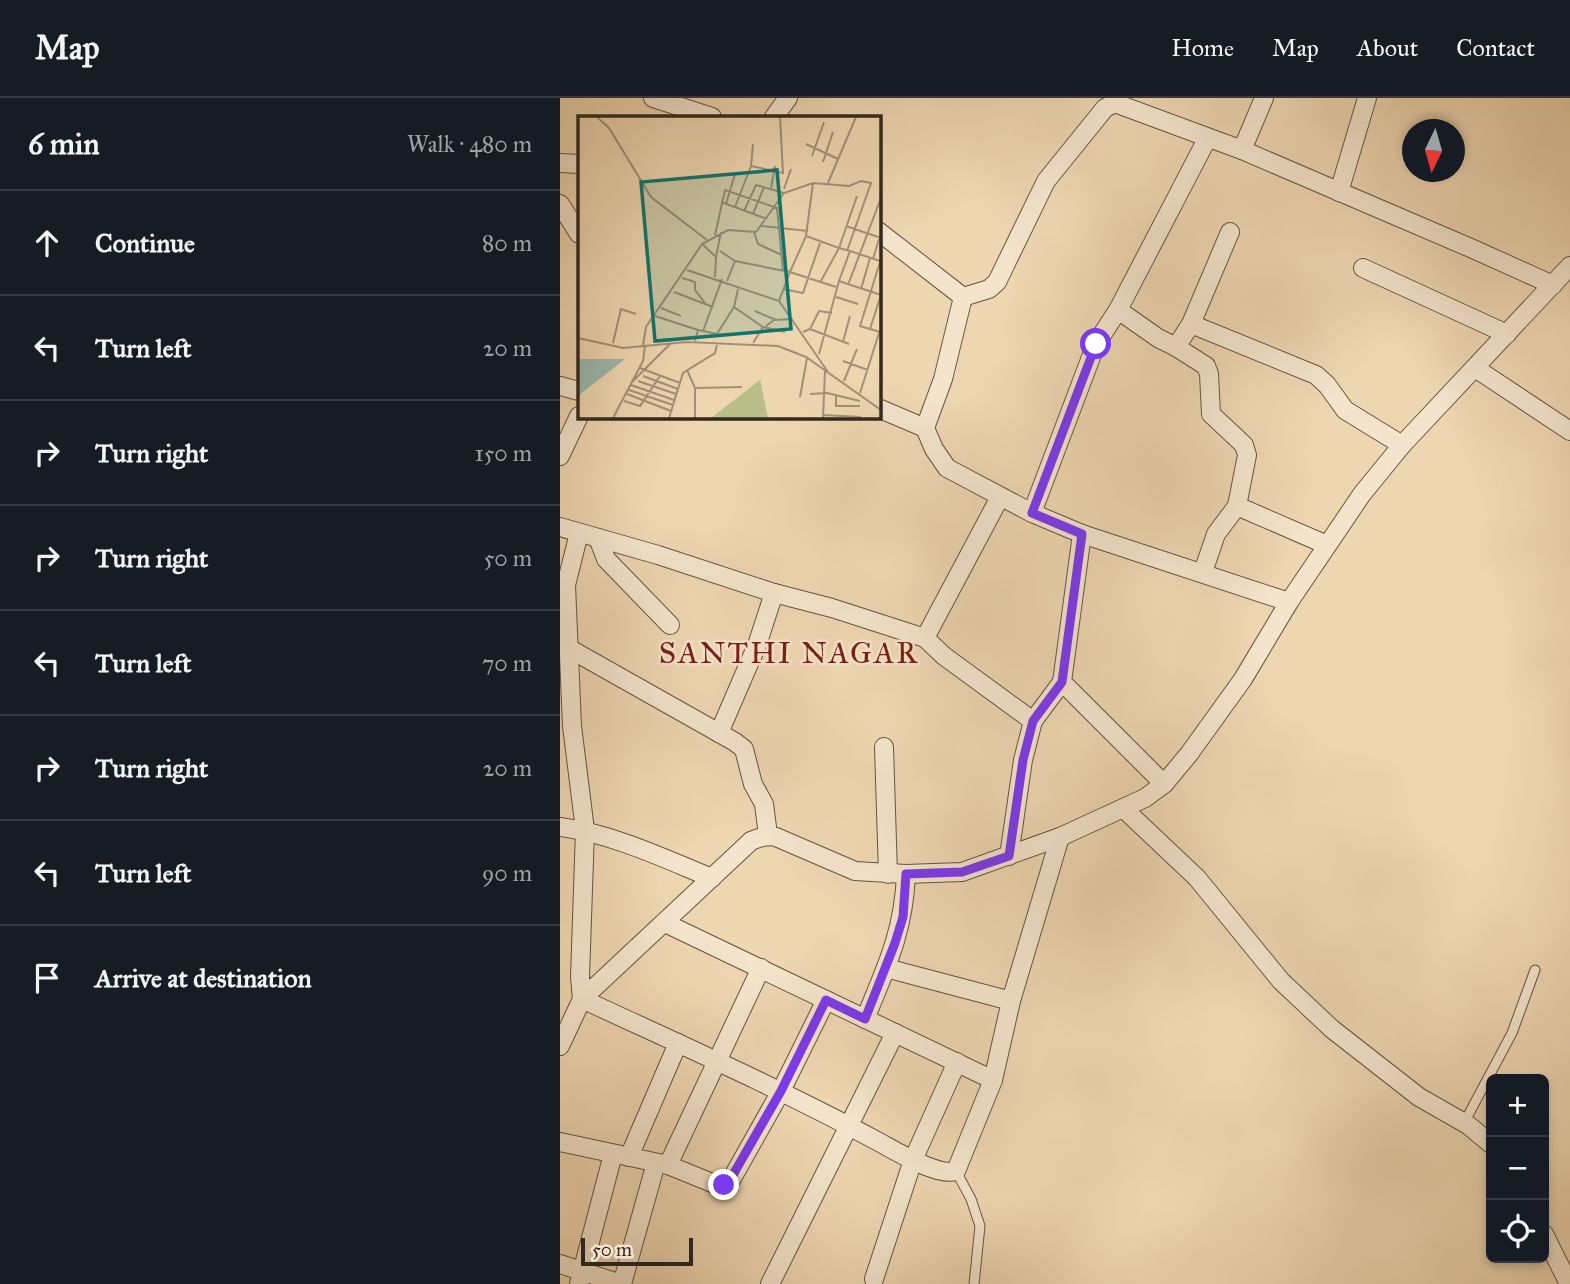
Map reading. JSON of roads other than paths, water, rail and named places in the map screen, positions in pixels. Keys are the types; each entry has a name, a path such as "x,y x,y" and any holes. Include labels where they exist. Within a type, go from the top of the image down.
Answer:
{"street":[{"path":"653,98 709,116"},
{"path":"775,116 788,98"},
{"path":"1242,150 1264,98"},
{"path":"1339,192 1367,98"},
{"path":"963,297 989,289 997,282 1054,169 1097,116 1116,101 1207,139 1242,150 1553,285"},
{"path":"1032,513 1096,344 1118,310 1207,139"},
{"path":"560,163 578,164"},
{"path":"560,204 578,232"},
{"path":"1176,347 1191,324 1230,232"},
{"path":"880,233 963,297"},
{"path":"560,1046 582,999 751,841 768,835 855,871 888,874 962,872 1060,837 1145,798 1164,784 1243,679 1289,602 1362,494 1402,444 1570,266"},
{"path":"1363,268 1507,334"},
{"path":"963,297 943,379 925,428 934,449 947,468 1032,513 1082,534 1289,602"},
{"path":"1118,310 1158,338 1206,366 1209,374 1211,414 1244,445 1247,455 1237,506 1216,534 1203,572"},
{"path":"1191,324 1316,375 1345,410 1402,444"},
{"path":"1475,368 1570,431"},
{"path":"560,386 578,391"},
{"path":"880,409 925,428"},
{"path":"561,451 578,418"},
{"path":"925,638 1000,497"},
{"path":"1237,506 1328,545"},
{"path":"560,527 925,638 944,656 1033,721"},
{"path":"579,533 567,575 564,616 570,649 572,726 585,831 580,986 582,999"},
{"path":"1009,856 1023,760 1033,721 1062,682 1082,534"},
{"path":"598,538 606,559 670,625"},
{"path":"719,733 757,645 774,593"},
{"path":"570,649 744,749 753,784 764,804 768,835"},
{"path":"1062,682 1164,784"},
{"path":"884,747 888,874"},
{"path":"1124,808 1198,878 1281,981 1332,1029 1419,1097 1464,1122 1486,1140"},
{"path":"560,827 585,831 644,850 712,878"},
{"path":"582,999 781,1091 913,1160 944,1172 956,1171 993,1080 1060,837"},
{"path":"865,1019 903,917 906,874"},
{"path":"665,923 993,1080"},
{"path":"560,1264 580,1278 621,1284 662,1164 718,1061 761,968"},
{"path":"886,968 1014,1011"},
{"path":"560,1142 662,1164 724,1185 730,1180 781,1091 826,1000"},
{"path":"769,1284 895,1033"},
{"path":"580,1278 621,1155 678,1043"},
{"path":"874,1279 913,1160 957,1062"},
{"path":"1549,1244 1569,1284"}],"lane":[{"path":"1464,1122 1511,1033 1535,970"},
{"path":"956,1171 971,1199 980,1226 974,1284"}],"district":[{"name":"SANTHI NAGAR","path":"789,653"}]}
